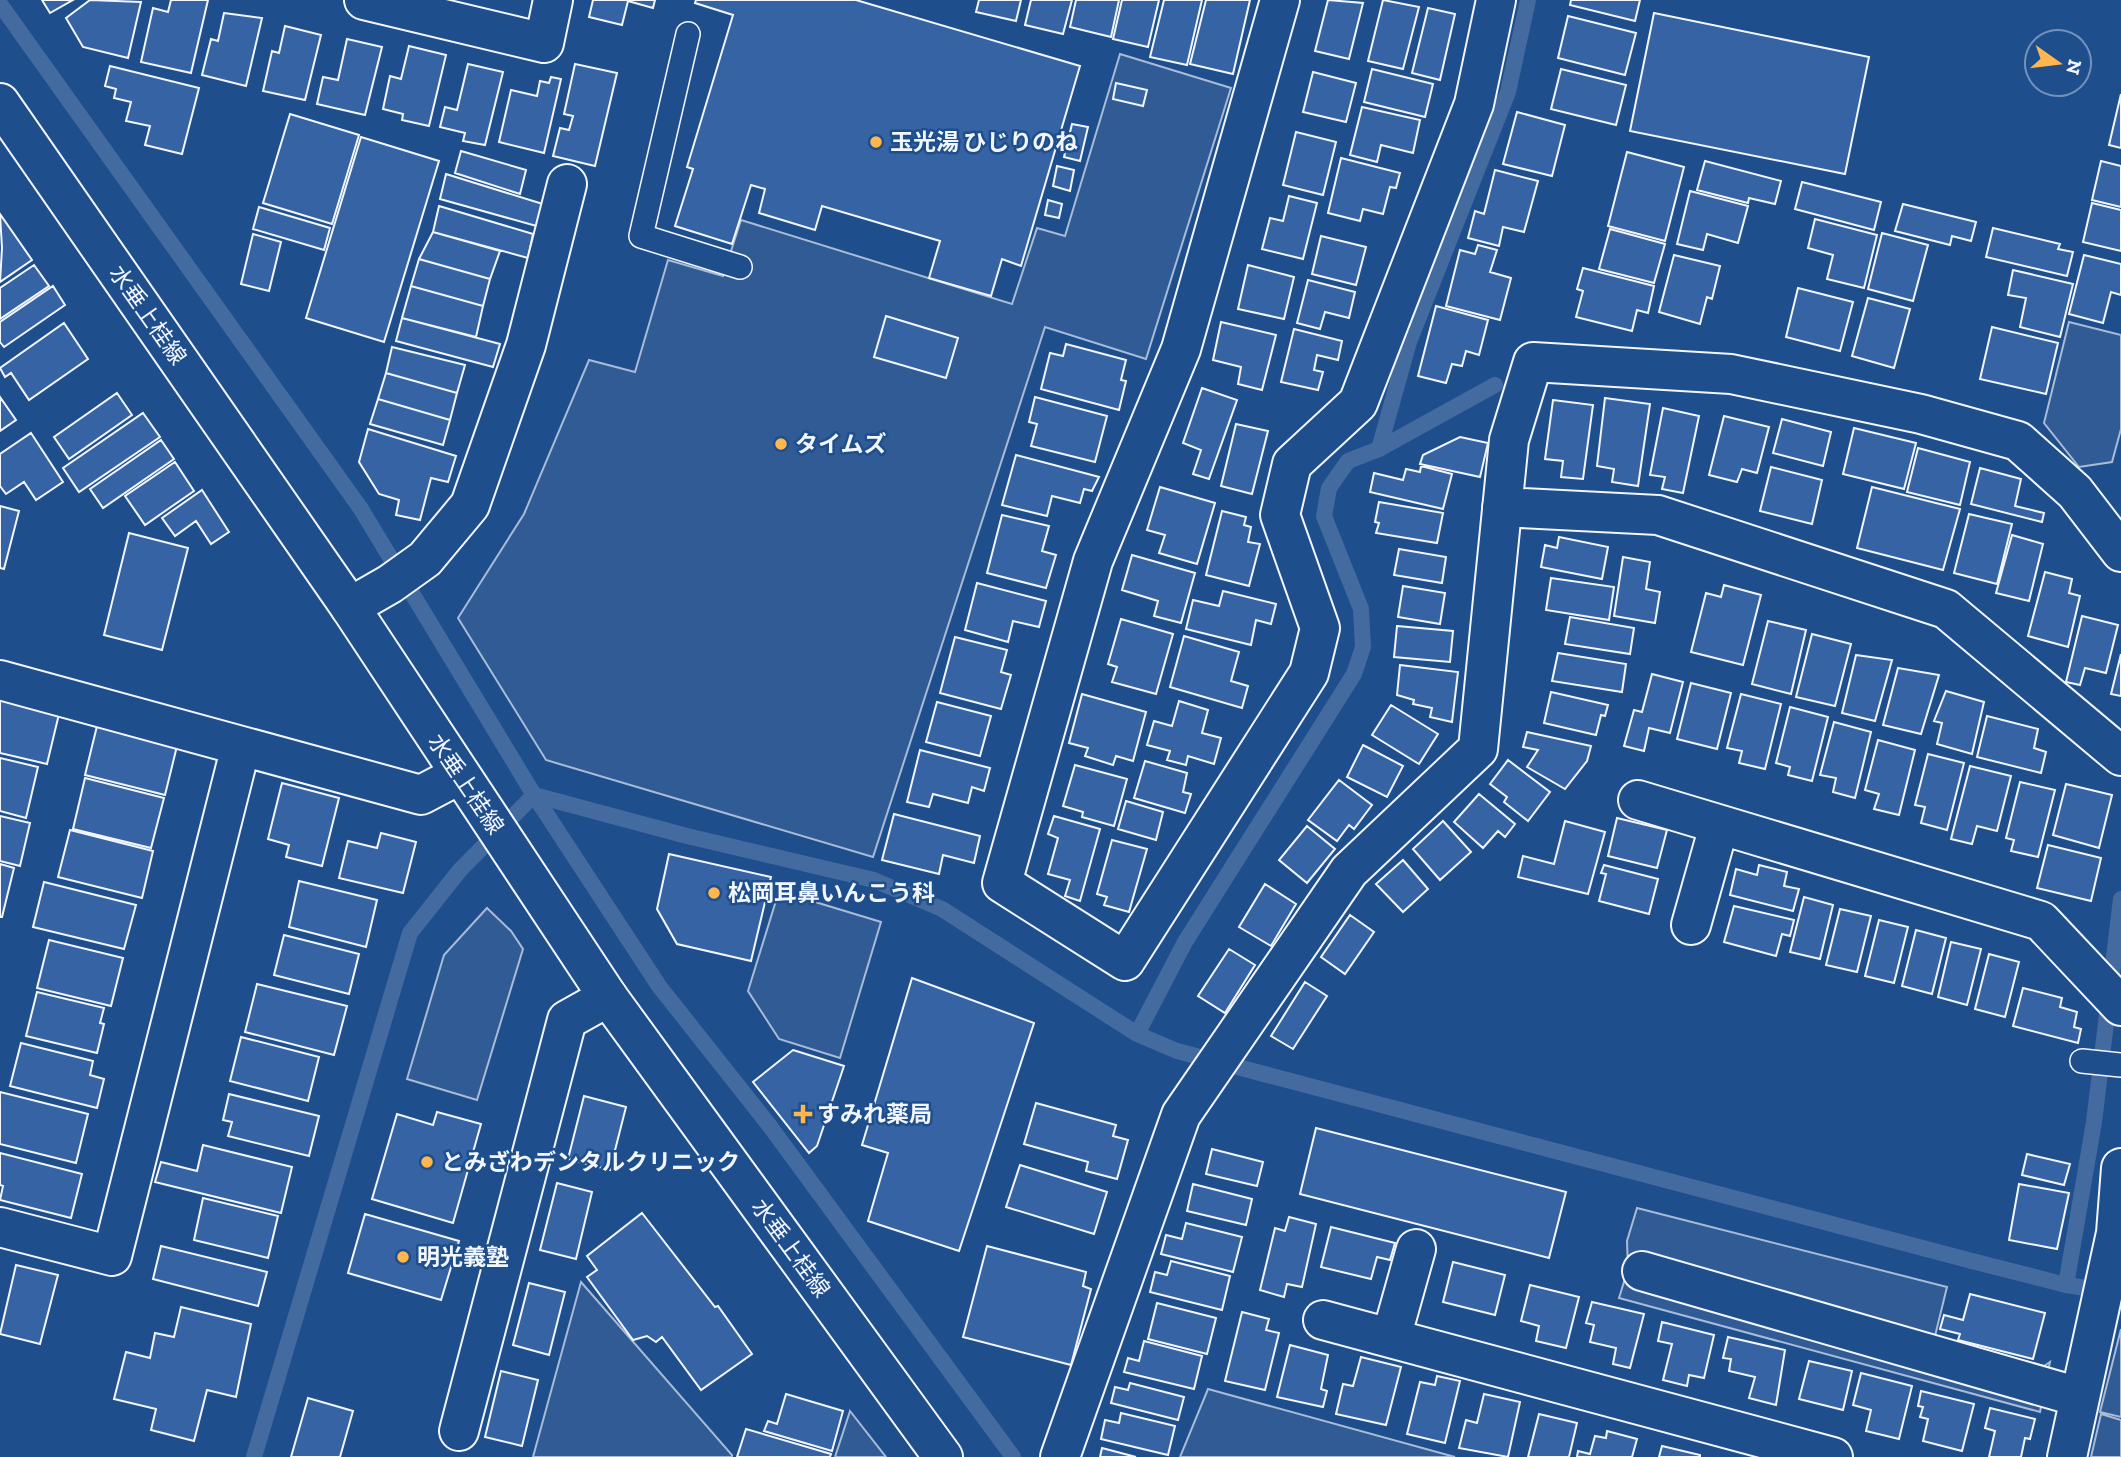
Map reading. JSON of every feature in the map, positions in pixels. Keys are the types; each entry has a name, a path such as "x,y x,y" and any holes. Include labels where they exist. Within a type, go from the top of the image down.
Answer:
{"street":[{"path":"364,0 544,43 553,0"},
{"path":"1280,0 1181,349 1093,561 1002,883 1125,961 1310,673 1320,628 1280,515 1292,464 1358,402 1474,104 1496,0"},
{"name":"水垂上桂線","path":"0,103 350,607 608,997 943,1457"},
{"path":"350,607 390,584 425,559 470,505 526,345 566,184"},
{"path":"1060,1457 1181,1115 1231,1038 1349,871 1478,749 1509,439 1533,362 1731,374 1921,414 2018,441 2075,492 2120,549"},
{"path":"1502,507 1658,515 1946,609 2121,757"},
{"path":"0,680 421,795 459,775"},
{"path":"0,1227 112,1256 241,746"},
{"path":"1637,800 2041,921 2113,998"},
{"path":"1691,925 1719,826"},
{"path":"460,1431 567,1020 608,997"},
{"path":"2067,1457 2116,1233 2121,1168"},
{"path":"1391,1338 1416,1250"},
{"path":"1642,1271 2079,1396"},
{"path":"1323,1320 1833,1457"}],"lane":[{"path":"688,34 641,236 740,267"}],"shaded area":[{"name":"タイムズ","path":"1120,54 1231,88 1146,359 1045,327 873,857 546,760 458,618 524,514 589,360 635,372 668,260 723,276 741,220 1012,304 1037,228 1065,236"},
{"path":"2069,322 2121,335 2121,429 2112,462 2079,467 2044,423"},
{"path":"779,891 881,922 840,1058 779,1039 748,991"},
{"path":"487,908 511,931 523,949 477,1100 407,1079 444,955"},
{"path":"1637,1208 1947,1287 1935,1336 2044,1366 2050,1362 2040,1412 1619,1298 1628,1269 1627,1241"},
{"path":"581,1282 732,1455 732,1457 533,1457"},
{"path":"2121,1329 2121,1417 2100,1412"},
{"path":"1208,1389 1455,1457 1180,1457"},
{"path":"850,1411 886,1457 835,1457"},
{"path":"2101,1414 2121,1420 2121,1457 2091,1457"}],"building":[{"path":"42,0 73,0 50,13"},
{"path":"90,0 141,2 128,58 83,47 66,18"},
{"path":"171,0 208,0 191,73 141,62 153,8 168,12"},
{"path":"593,0 655,0 653,8 628,1 622,25 589,17"},
{"name":"玉光湯 ひじりのね","path":"696,0 856,0 1080,66 1021,266 1002,259 991,296 929,278 940,241 822,206 815,230 759,213 765,189 751,185 732,244 675,226 693,169 687,167 733,15 695,3"},
{"path":"979,0 1021,0 1016,21 976,12"},
{"path":"1031,0 1072,0 1063,34 1025,25"},
{"path":"1076,0 1119,0 1111,37 1070,27"},
{"path":"1122,0 1159,0 1148,47 1113,39"},
{"path":"1164,0 1202,0 1187,65 1150,57"},
{"path":"1206,0 1250,0 1233,74 1190,64"},
{"path":"1328,0 1363,3 1349,59 1315,51"},
{"path":"1383,0 1419,7 1403,69 1368,61"},
{"path":"1571,0 1640,0 1635,21 1570,5"},
{"path":"1428,8 1455,14 1440,80 1412,73"},
{"path":"224,13 262,18 246,86 202,75 211,39 218,41"},
{"path":"1654,13 1869,57 1845,174 1630,131"},
{"path":"1568,16 1636,33 1625,75 1558,58"},
{"path":"285,26 321,35 305,100 263,91 272,51 279,53"},
{"path":"347,39 382,47 365,115 317,104 323,77 338,80"},
{"path":"409,46 446,55 429,126 402,120 403,114 383,109 390,76 401,79"},
{"path":"468,64 503,72 485,145 463,141 465,133 440,127 445,107 457,110"},
{"path":"575,64 617,73 595,166 553,156 560,128 569,130 573,116 564,114"},
{"path":"110,66 199,88 182,154 145,145 150,126 126,121 131,102 114,98 116,89 105,86"},
{"path":"1372,69 1433,84 1425,117 1364,102"},
{"path":"1561,69 1626,85 1616,125 1551,109"},
{"path":"1313,72 1356,83 1346,122 1303,112"},
{"path":"551,77 561,79 544,153 499,142 511,90 537,96 540,81 549,83"},
{"path":"1116,83 1147,90 1143,106 1113,99"},
{"path":"2121,94 2121,148 2109,145"},
{"path":"1362,107 1420,120 1413,153 1381,145 1377,162 1350,155"},
{"path":"1517,112 1565,125 1552,176 1503,164"},
{"path":"290,114 359,135 332,224 263,203"},
{"path":"1072,124 1088,127 1080,161 1064,157"},
{"path":"1296,132 1336,142 1323,195 1283,185"},
{"path":"361,137 439,161 384,342 306,318"},
{"path":"461,151 526,170 520,194 455,173"},
{"path":"1627,152 1684,167 1665,241 1608,226"},
{"path":"1341,158 1400,173 1396,188 1390,187 1383,214 1363,209 1360,221 1328,213"},
{"path":"1705,161 1781,181 1775,204 1749,198 1748,203 1697,190"},
{"path":"2101,161 2121,166 2121,207 2092,200"},
{"path":"1057,166 1074,170 1070,191 1053,186"},
{"path":"1495,170 1538,181 1524,232 1503,227 1499,246 1468,238 1475,211 1484,214"},
{"path":"446,174 546,205 540,227 440,199"},
{"path":"1802,182 1881,202 1874,230 1795,209"},
{"path":"1690,191 1748,206 1738,243 1707,234 1703,250 1677,244"},
{"path":"1289,196 1317,203 1303,259 1262,249 1270,218 1283,221"},
{"path":"1048,200 1062,204 1059,218 1045,215"},
{"path":"2092,203 2121,210 2121,251 2083,242"},
{"path":"1903,204 1976,222 1971,241 1952,236 1950,245 1895,231"},
{"path":"439,206 533,234 528,258 433,232"},
{"path":"259,207 330,228 324,250 253,229"},
{"path":"0,214 32,260 0,282 2,248"},
{"path":"1815,219 1877,235 1864,288 1827,279 1833,255 1808,248"},
{"path":"1993,228 2060,244 2058,249 2073,252 2067,276 1986,257"},
{"path":"1610,229 1665,244 1654,283 1599,269"},
{"path":"433,232 500,251 490,279 419,259"},
{"path":"1882,233 1928,245 1913,301 1868,289"},
{"path":"253,234 281,242 269,291 241,284"},
{"path":"1321,236 1366,247 1356,285 1312,274"},
{"path":"1478,245 1497,250 1490,272 1511,278 1500,320 1446,306 1460,250 1475,254"},
{"path":"1674,255 1720,266 1712,299 1707,297 1700,324 1659,312"},
{"path":"2084,255 2121,264 2121,295 2111,292 2103,323 2069,314"},
{"path":"419,259 490,279 483,306 411,286"},
{"path":"34,265 49,286 0,319 0,288"},
{"path":"1248,265 1294,277 1284,319 1238,309"},
{"path":"1583,268 1654,286 1648,313 1637,310 1632,331 1576,317 1583,291 1577,289"},
{"path":"2013,270 2073,284 2060,337 2020,327 2026,298 2008,295"},
{"path":"1308,280 1355,292 1349,318 1325,312 1320,329 1297,323"},
{"path":"53,286 65,305 4,347 0,342 0,322"},
{"path":"411,286 483,306 476,337 402,318"},
{"path":"1798,288 1853,302 1840,351 1786,337"},
{"path":"1868,298 1910,309 1894,368 1852,356"},
{"path":"1436,306 1488,320 1479,355 1466,351 1462,366 1452,364 1446,383 1418,376"},
{"path":"886,316 958,338 946,378 874,357"},
{"path":"402,318 500,344 493,367 396,341"},
{"path":"1221,322 1276,335 1262,390 1238,384 1241,367 1213,360"},
{"path":"64,323 88,359 29,400 11,373 5,377 0,368"},
{"path":"1992,327 2058,343 2046,394 1980,379"},
{"path":"1294,329 1342,341 1338,360 1317,355 1314,370 1323,372 1318,390 1281,382"},
{"path":"1066,344 1126,360 1121,380 1126,381 1119,410 1041,389 1050,353 1063,356"},
{"path":"392,347 465,365 457,393 386,373"},
{"path":"386,373 457,393 450,420 378,399"},
{"path":"1202,388 1237,400 1209,479 1193,474 1201,450 1183,443"},
{"path":"117,393 132,415 69,459 54,437"},
{"path":"0,397 16,420 0,431"},
{"path":"1035,397 1107,416 1095,462 1031,446 1037,424 1029,422"},
{"path":"1605,398 1650,404 1638,486 1612,482 1614,469 1597,466"},
{"path":"378,399 450,420 443,445 370,424"},
{"path":"1553,400 1593,405 1583,479 1561,477 1563,461 1545,459"},
{"path":"1663,408 1699,416 1683,493 1662,489 1665,477 1650,475"},
{"path":"143,413 160,437 79,492 63,468"},
{"path":"1724,416 1769,427 1757,473 1742,469 1737,482 1709,475"},
{"path":"1782,419 1831,432 1823,466 1773,453"},
{"path":"1236,424 1268,431 1252,494 1221,486"},
{"path":"1854,428 1916,443 1904,489 1843,474"},
{"path":"368,429 456,456 448,482 431,478 420,520 396,515 399,500 379,494 359,462"},
{"path":"31,433 63,482 36,500 24,482 6,494 0,486 0,454"},
{"path":"1460,437 1488,443 1480,477 1420,464 1423,455"},
{"path":"161,440 174,459 103,508 90,489"},
{"path":"1918,448 1970,462 1960,505 1907,492"},
{"path":"1016,455 1099,477 1092,491 1084,489 1080,503 1052,496 1047,516 1002,505"},
{"path":"175,462 194,491 145,525 125,496"},
{"path":"1421,466 1452,474 1443,509 1370,492 1374,473 1403,480 1406,469 1420,472"},
{"path":"1771,467 1822,480 1812,524 1760,511"},
{"path":"1980,468 2021,479 2015,506 2044,513 2042,522 1971,504"},
{"path":"1160,487 1215,503 1197,564 1159,553 1165,535 1147,530"},
{"path":"1872,487 1960,509 1943,570 1857,548"},
{"path":"202,490 229,532 211,544 196,521 175,536 162,518"},
{"path":"1379,502 1443,513 1437,543 1376,533"},
{"path":"0,506 19,511 4,569 0,568"},
{"path":"1222,511 1246,517 1244,525 1251,527 1248,542 1260,544 1249,586 1206,575"},
{"path":"1969,514 2012,524 1997,584 1954,573"},
{"path":"1002,515 1049,526 1042,551 1056,555 1046,588 987,573"},
{"path":"129,533 188,548 162,650 104,635"},
{"path":"2012,535 2043,544 2029,601 1996,593"},
{"path":"1559,537 1608,547 1602,579 1541,567 1545,545 1557,548"},
{"path":"1399,549 1446,557 1442,583 1394,575"},
{"path":"1132,555 1195,573 1181,623 1154,616 1158,601 1122,590"},
{"path":"1623,557 1650,562 1646,589 1660,592 1655,623 1614,616"},
{"path":"2045,572 2072,579 2069,593 2080,596 2068,647 2028,636"},
{"path":"1551,578 1614,587 1609,620 1546,610"},
{"path":"977,583 1046,601 1039,627 1013,621 1008,642 965,630"},
{"path":"1724,585 1761,595 1743,665 1691,652 1706,593 1721,597"},
{"path":"1403,586 1445,593 1440,624 1398,617"},
{"path":"1223,591 1276,604 1271,624 1256,620 1251,645 1186,629 1193,600 1219,606"},
{"path":"2082,616 2118,625 2106,673 2085,668 2080,685 2066,682"},
{"path":"1570,617 1634,628 1630,654 1565,644"},
{"path":"1121,619 1173,634 1156,694 1112,682 1117,667 1108,664"},
{"path":"1768,621 1806,630 1791,694 1752,684"},
{"path":"1397,626 1453,631 1450,662 1394,657"},
{"path":"1812,634 1851,644 1835,706 1796,697"},
{"path":"1184,636 1239,652 1231,681 1248,686 1242,708 1170,687"},
{"path":"955,637 1007,650 1001,672 1011,675 1001,709 940,693"},
{"path":"1558,653 1626,664 1622,692 1552,681"},
{"path":"2121,654 2121,696 2111,694"},
{"path":"1856,655 1892,660 1875,721 1842,713"},
{"path":"1400,665 1458,672 1452,722 1430,717 1432,708 1413,704 1414,700 1397,695"},
{"path":"1898,668 1939,675 1921,734 1883,725"},
{"path":"1652,674 1683,682 1670,733 1649,728 1644,751 1624,746 1634,710 1642,712"},
{"path":"1691,683 1731,693 1717,749 1677,739"},
{"path":"1946,691 1984,702 1972,754 1937,744 1942,723 1934,721"},
{"path":"1551,692 1608,705 1605,716 1601,715 1596,735 1544,723"},
{"path":"1082,694 1146,712 1133,761 1116,756 1113,765 1085,756 1088,748 1069,743"},
{"path":"1741,694 1781,704 1765,769 1739,763 1742,751 1727,748"},
{"path":"0,699 59,714 47,764 0,753"},
{"path":"1179,701 1208,710 1202,733 1221,738 1214,764 1188,756 1186,765 1167,760 1170,751 1147,745 1154,721 1172,726"},
{"path":"937,702 991,716 980,756 926,742"},
{"path":"1391,705 1438,734 1419,764 1372,735"},
{"path":"1790,707 1828,717 1812,781 1788,775 1790,767 1776,763"},
{"path":"1987,716 2038,729 2034,748 2046,752 2041,773 1977,757"},
{"path":"1834,722 1871,732 1855,798 1833,792 1836,778 1820,775"},
{"path":"97,726 177,746 165,795 85,775"},
{"path":"1527,732 1591,746 1587,761 1565,789 1527,767 1538,750 1523,747"},
{"path":"1878,740 1915,750 1899,815 1874,809 1879,794 1865,790"},
{"path":"1363,745 1403,766 1387,797 1347,777"},
{"path":"920,750 990,768 984,791 972,787 968,803 933,794 929,807 907,802"},
{"path":"1928,754 1964,763 1947,830 1921,823 1925,807 1915,805"},
{"path":"0,758 38,767 26,818 0,811"},
{"path":"1508,760 1550,792 1528,821 1504,802 1507,797 1490,784"},
{"path":"1145,761 1187,773 1183,792 1191,794 1185,813 1134,798"},
{"path":"1075,765 1127,779 1114,826 1082,817 1083,812 1063,806"},
{"path":"1970,766 2011,776 1997,831 1977,826 1972,844 1951,839"},
{"path":"85,778 164,798 151,848 73,829"},
{"path":"1339,780 1372,805 1354,829 1349,825 1337,841 1308,820"},
{"path":"2020,782 2055,790 2038,857 2011,851 2014,840 2006,838"},
{"path":"282,783 339,798 322,866 286,857 289,845 268,839"},
{"path":"2066,784 2112,795 2099,848 2053,835"},
{"path":"1479,794 1515,824 1505,837 1498,831 1483,848 1454,822"},
{"path":"1126,801 1163,812 1156,840 1118,829"},
{"path":"894,814 980,836 974,863 943,855 939,874 882,860"},
{"path":"0,816 30,823 20,866 0,861"},
{"path":"1054,816 1100,829 1080,901 1065,896 1070,880 1048,874 1058,838 1048,834"},
{"path":"1617,818 1667,830 1657,868 1608,856"},
{"path":"1443,821 1471,852 1440,880 1413,849"},
{"path":"1565,821 1605,832 1588,894 1518,877 1523,856 1554,864"},
{"path":"1307,826 1335,849 1307,883 1279,860"},
{"path":"70,830 153,851 142,898 58,877"},
{"path":"381,833 416,842 403,893 339,878 348,841 377,848"},
{"path":"1112,840 1147,849 1129,912 1104,905 1107,897 1097,894"},
{"path":"2048,845 2101,858 2091,901 2037,888"},
{"name":"松岡耳鼻いんこう科","path":"669,854 771,877 751,961 677,944 657,909"},
{"path":"1403,860 1428,889 1403,912 1376,884"},
{"path":"0,864 14,868 2,917 0,917"},
{"path":"1604,865 1658,879 1649,914 1599,901 1606,874 1601,873"},
{"path":"1759,865 1787,872 1784,886 1799,889 1793,911 1730,895 1736,869 1757,875"},
{"path":"299,881 377,900 366,947 289,927"},
{"path":"44,882 136,905 124,949 33,927"},
{"path":"1265,884 1296,904 1271,946 1239,927"},
{"path":"1804,897 1833,905 1820,959 1790,952"},
{"path":"1734,906 1794,920 1790,936 1782,934 1776,956 1724,942"},
{"path":"1840,909 1871,916 1857,972 1826,965"},
{"path":"1350,915 1374,932 1345,974 1321,957"},
{"path":"1879,920 1908,927 1894,983 1865,976"},
{"path":"1916,930 1946,938 1932,994 1902,986"},
{"path":"284,935 359,954 349,994 274,975"},
{"path":"49,940 123,958 111,1006 37,988"},
{"path":"1951,942 1981,949 1967,1005 1938,997"},
{"path":"1229,949 1255,965 1225,1013 1198,996"},
{"path":"1989,954 2019,962 2005,1017 1975,1009"},
{"path":"912,978 1034,1023 959,1251 868,1221 888,1153 862,1145"},
{"path":"1305,982 1327,996 1293,1049 1271,1036"},
{"path":"257,984 347,1006 334,1055 245,1032"},
{"path":"2023,988 2062,998 2060,1007 2077,1012 2074,1027 2081,1029 2078,1043 2013,1026"},
{"path":"37,992 104,1008 100,1023 104,1024 97,1053 26,1036"},
{"path":"241,1037 319,1057 308,1101 230,1081"},
{"path":"21,1043 93,1061 90,1075 104,1079 97,1108 10,1086"},
{"name":"すみれ薬局","path":"793,1050 844,1066 817,1146 809,1153 753,1082"},
{"path":"0,1092 88,1114 76,1163 0,1144"},
{"path":"229,1094 319,1116 309,1156 228,1136 232,1122 223,1120"},
{"path":"584,1096 626,1107 610,1170 568,1159"},
{"path":"1036,1103 1116,1125 1113,1136 1128,1140 1117,1179 1086,1171 1088,1162 1024,1144"},
{"name":"とみざわデンタルクリニック","path":"437,1112 481,1124 453,1223 372,1199 397,1114 433,1125"},
{"path":"1316,1128 1566,1192 1549,1258 1300,1194"},
{"path":"203,1145 292,1167 281,1213 155,1182 161,1162 197,1171"},
{"path":"1212,1149 1263,1162 1257,1186 1206,1174"},
{"path":"0,1153 82,1174 71,1218 0,1200 3,1186 0,1185"},
{"path":"2027,1154 2070,1164 2064,1185 2022,1175"},
{"path":"1020,1165 1107,1192 1094,1234 1006,1207"},
{"path":"557,1183 592,1192 576,1259 540,1250"},
{"path":"1193,1184 1252,1199 1246,1225 1187,1211"},
{"path":"2019,1184 2069,1193 2057,1249 2009,1240"},
{"path":"203,1198 278,1216 268,1258 194,1240"},
{"path":"642,1213 715,1307 718,1306 752,1354 701,1390 662,1337 656,1342 647,1336 633,1340 587,1277 597,1270 587,1256"},
{"name":"明光義塾","path":"365,1214 459,1241 441,1300 348,1273"},
{"path":"1289,1217 1316,1224 1302,1287 1287,1284 1284,1297 1260,1290 1275,1228 1285,1231"},
{"path":"1186,1223 1242,1237 1233,1272 1161,1254 1166,1235 1182,1239"},
{"path":"1331,1227 1395,1243 1390,1260 1377,1257 1371,1279 1321,1267"},
{"path":"161,1246 267,1272 258,1306 153,1279"},
{"path":"987,1246 1086,1272 1083,1286 1091,1289 1071,1365 963,1337"},
{"path":"1171,1261 1230,1276 1222,1310 1150,1292 1155,1272 1167,1275"},
{"path":"1453,1262 1505,1275 1495,1315 1443,1302"},
{"path":"16,1265 58,1275 40,1344 0,1334"},
{"path":"529,1283 565,1292 549,1355 513,1345"},
{"path":"1530,1285 1579,1297 1566,1348 1536,1341 1539,1326 1521,1321"},
{"path":"1970,1294 2045,1313 2033,1359 1958,1340 1960,1334 1940,1329 1944,1315 1963,1320"},
{"path":"1592,1302 1644,1314 1630,1368 1613,1364 1616,1348 1590,1342 1594,1325 1586,1323"},
{"path":"1157,1303 1216,1318 1207,1354 1148,1339"},
{"path":"181,1307 251,1324 236,1397 207,1390 194,1441 151,1430 156,1409 114,1399 126,1352 150,1358 155,1333 174,1337"},
{"path":"1242,1312 1269,1319 1266,1330 1279,1333 1265,1390 1225,1381"},
{"path":"1662,1322 1714,1335 1704,1378 1689,1375 1687,1386 1663,1380 1672,1344 1658,1341"},
{"path":"1728,1337 1785,1350 1776,1405 1749,1398 1755,1377 1729,1371 1731,1359 1723,1358"},
{"path":"1144,1341 1202,1356 1194,1389 1124,1372 1128,1358 1139,1361"},
{"path":"1290,1345 1328,1355 1321,1389 1327,1391 1323,1407 1277,1397"},
{"path":"1361,1357 1401,1367 1386,1425 1336,1414 1343,1384 1353,1386"},
{"path":"1809,1361 1852,1371 1843,1410 1799,1399"},
{"path":"501,1371 538,1380 522,1446 485,1437"},
{"path":"1861,1373 1912,1386 1899,1439 1866,1431 1871,1410 1853,1405"},
{"path":"1437,1376 1460,1381 1445,1443 1407,1434 1420,1382 1435,1385"},
{"path":"1130,1383 1184,1397 1178,1420 1111,1403 1115,1387 1128,1390"},
{"path":"1921,1391 1974,1404 1962,1451 1923,1441 1928,1419 1920,1417 1923,1407 1918,1406"},
{"path":"786,1394 843,1411 832,1451 764,1431 768,1421 777,1424"},
{"path":"1484,1394 1520,1402 1508,1457 1459,1448 1466,1420 1477,1423"},
{"path":"308,1398 353,1411 340,1457 291,1457"},
{"path":"1990,1408 2035,1419 2030,1439 2025,1438 2021,1457 1989,1457 1995,1431 1985,1428"},
{"path":"1121,1413 1175,1426 1168,1455 1101,1439 1105,1420 1119,1423"},
{"path":"1539,1414 1577,1423 1569,1457 1528,1457"},
{"path":"746,1429 831,1454 830,1457 737,1457"},
{"path":"1607,1431 1637,1439 1632,1457 1577,1457 1578,1451 1590,1454 1595,1436 1606,1438"},
{"path":"1662,1446 1700,1455 1700,1457 1659,1457"},
{"path":"1102,1448 1136,1457 1100,1457"}],"waterway":[{"path":"1137,1034 1185,942 1354,674 1363,647 1361,609 1324,516 1329,488 1348,461 1379,449 1409,342 1508,92 1528,0"},
{"path":"0,4 361,509 534,795 687,836 874,880 942,909 1137,1034 1177,1051 1968,1260 2066,1285 2105,1291"},
{"path":"1379,449 1495,385"},
{"path":"254,1457 410,933 460,870 534,795 659,986 769,1125 1013,1457"},
{"path":"2066,1285 2094,1122 2121,899"}],"place":[{"name":"玉光湯 ひじりのね","path":"876,142"},
{"name":"タイムズ","path":"781,444"},
{"name":"松岡耳鼻いんこう科","path":"714,893"},
{"name":"すみれ薬局","path":"803,1114"},
{"name":"とみざわデンタルクリニック","path":"427,1162"},
{"name":"明光義塾","path":"403,1257"}]}
